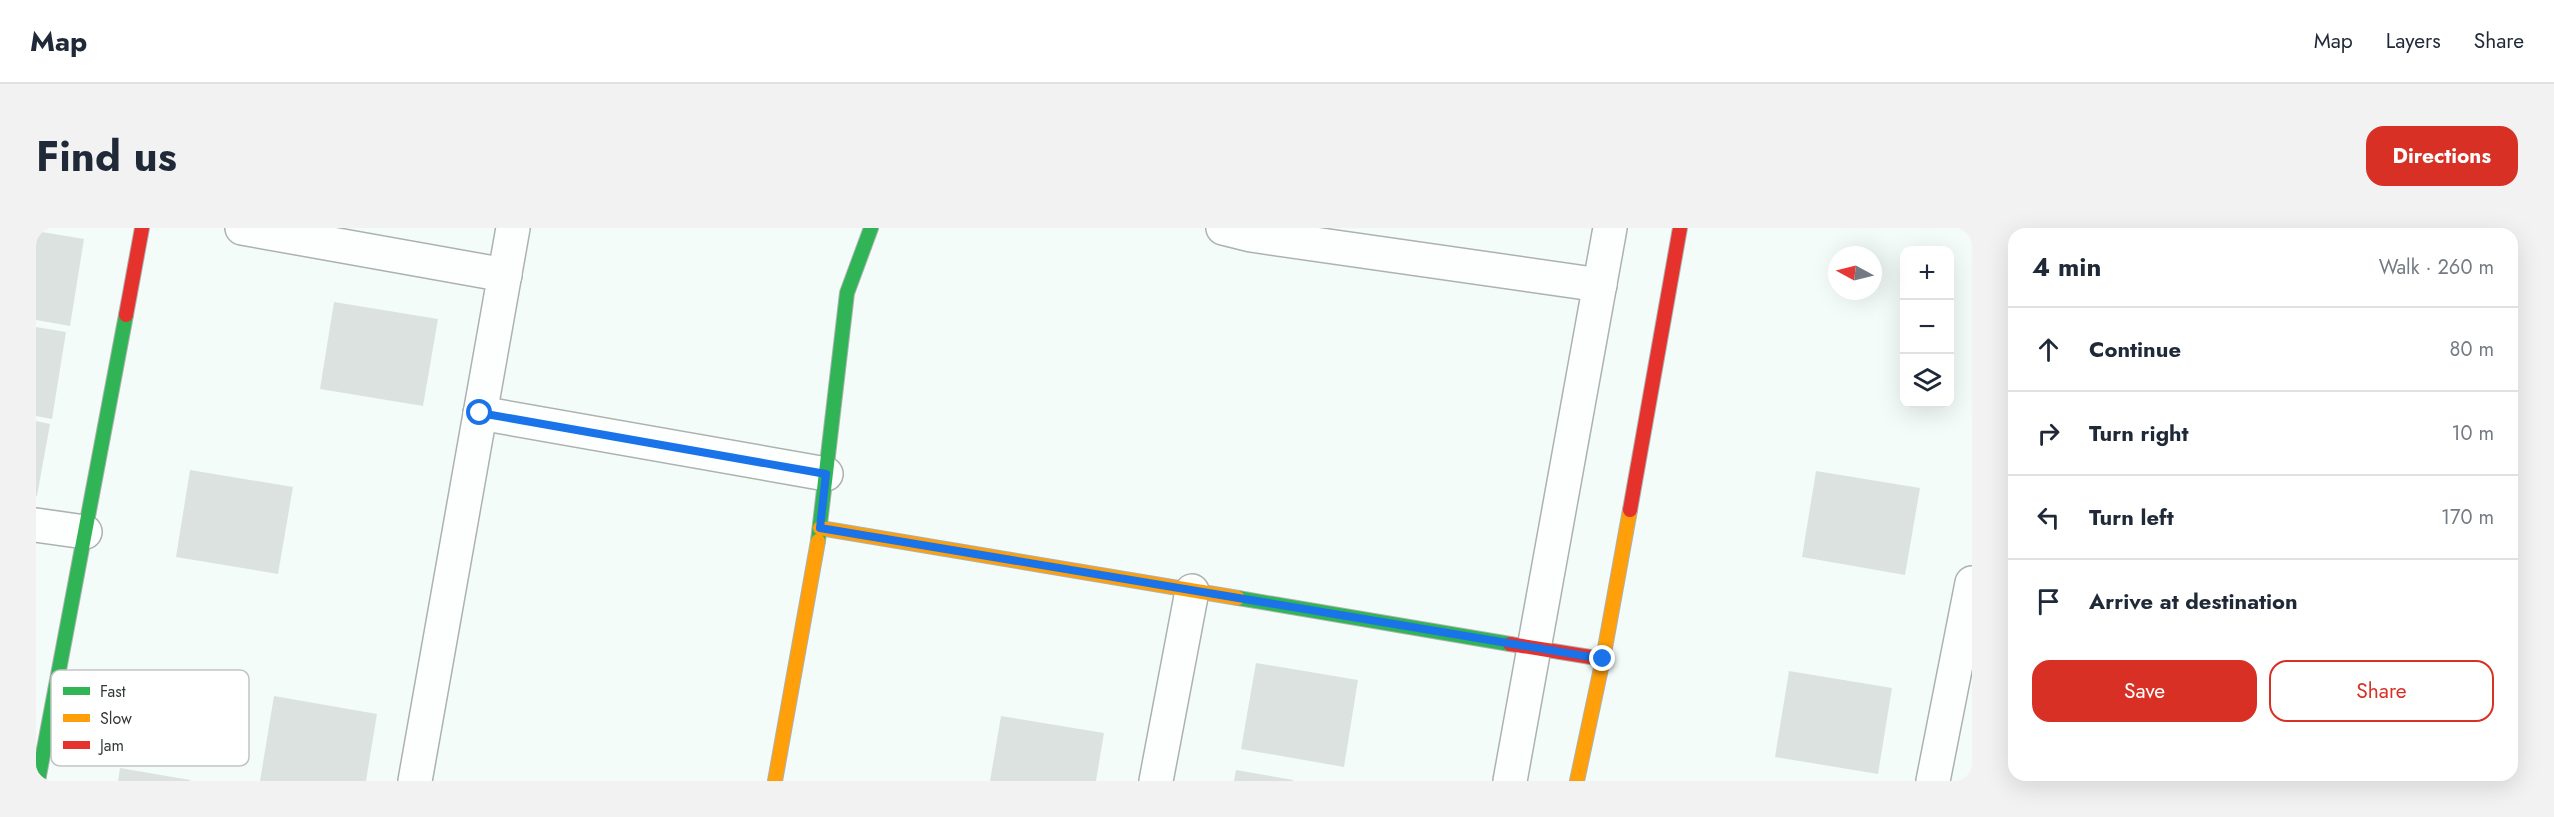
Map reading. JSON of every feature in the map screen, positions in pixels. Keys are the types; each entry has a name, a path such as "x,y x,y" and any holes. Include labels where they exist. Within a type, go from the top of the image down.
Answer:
{"street":[{"path":"59,670 142,228"},
{"path":"242,228 505,275"},
{"path":"415,781 513,228"},
{"path":"775,781 820,528 847,293 872,228"},
{"path":"1510,781 1610,228"},
{"path":"1577,781 1603,659 1680,228"},
{"path":"1242,230 1600,285"},
{"path":"480,413 826,474"},
{"path":"36,525 85,532"},
{"path":"820,528 1603,659"},
{"path":"1933,781 1972,583"},
{"path":"1156,781 1192,591"},
{"path":"38,781 51,712"}],"building":[{"path":"36,231 84,239 70,326 36,320"},
{"path":"334,302 438,319 423,406 320,389"},
{"path":"36,327 66,332 52,419 36,416"},
{"path":"36,421 50,424 37,496 36,496"},
{"path":"190,470 293,487 278,574 176,557"},
{"path":"1816,471 1920,488 1905,575 1802,557"},
{"path":"1256,663 1358,680 1344,767 1241,749"},
{"path":"1789,671 1892,688 1878,774 1775,757"},
{"path":"274,696 377,714 366,781 260,781"},
{"path":"1001,716 1104,733 1096,781 990,781"},
{"path":"120,768 190,780 190,781 118,781"},
{"path":"1236,770 1293,780 1293,781 1234,781"}],"traffic: fast":[{"path":"818,541 847,293 871,228"},
{"path":"59,670 126,315"},
{"path":"1238,598 1510,644"},
{"path":"38,781 51,712"}],"traffic: slow":[{"path":"1577,781 1603,659 1630,510"},
{"path":"820,528 1238,598"},
{"path":"775,781 818,541"}],"traffic: jam":[{"path":"126,315 142,228"},
{"path":"1630,510 1680,228"},
{"path":"1510,644 1603,659"}],"route":[{"path":"480,413 826,474 820,528 1603,659"}]}
